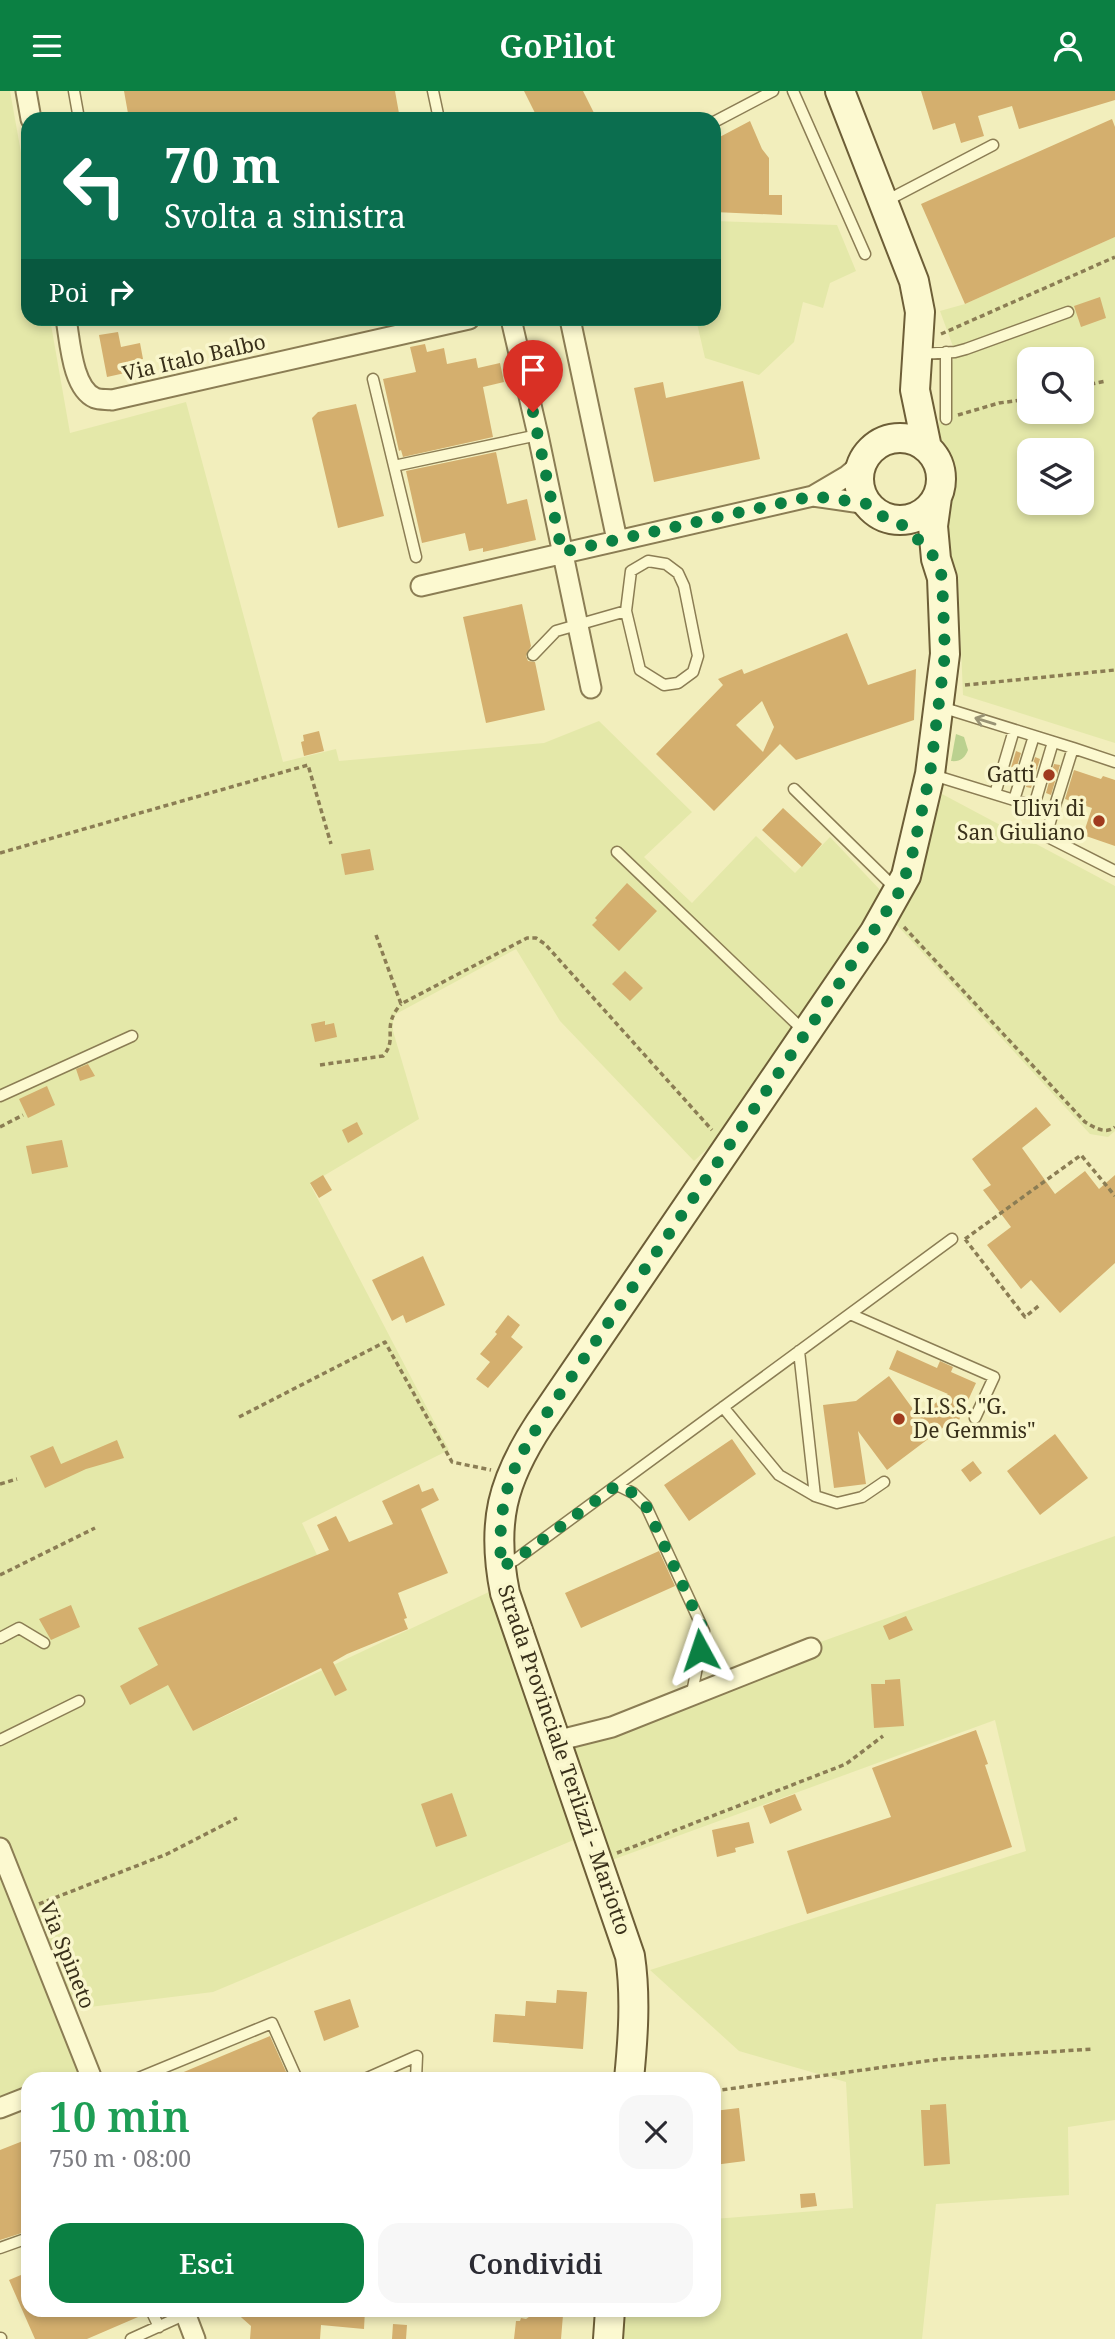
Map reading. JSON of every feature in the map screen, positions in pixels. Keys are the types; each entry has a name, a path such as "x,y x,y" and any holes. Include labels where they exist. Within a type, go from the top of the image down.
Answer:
{"main road":[{"name":"Strada Provinciale Terlizzi - Mariotto","path":"839,91 914,281 920,312 933,353 890,439 867,453 861,464"},
{"name":"Strada Provinciale Terlizzi - Mariotto","path":"630,2072 633,2042 633,1973 620,1923 505,1593 501,1567 501,1517 505,1489 522,1450 894,901 911,860 930,774 945,654 941,571 936,559 933,526 941,484 940,471 927,448 915,390"},
{"path":"890,439 916,441 927,448"},
{"path":"861,464 858,477 860,489 868,504 884,517 896,520 920,515 937,497"},
{"path":"896,520 936,559"},
{"path":"608,2339 610,2317"}],"street":[{"path":"26,91 30,112"},
{"name":"Via Italo Balbo","path":"67,326 76,376 84,389 95,398 112,400 438,326"},
{"path":"513,326 591,688"},
{"path":"571,326 617,540"},
{"path":"421,586 813,496 847,476 861,464"},
{"path":"813,496 868,504"},
{"path":"556,1741 611,1727 811,1648"},
{"name":"Via Spineto","path":"0,1848 83,2072"},
{"path":"0,2108 21,2100"},
{"path":"187,2317 195,2339"}],"lane":[{"path":"74,91 78,112"},
{"path":"433,91 438,112"},
{"path":"721,118 773,91"},
{"path":"793,91 864,254"},
{"path":"884,202 993,145"},
{"path":"946,419 933,353 966,349 1068,312"},
{"path":"373,379 416,557"},
{"path":"394,466 538,435"},
{"path":"648,561 666,564 678,573 684,586 698,656 693,672 678,683 664,685 640,670 626,611 631,571 648,561"},
{"path":"533,655 556,631 626,611"},
{"path":"940,697 1014,730 1115,762"},
{"path":"995,794 1014,730"},
{"path":"1014,800 1034,736"},
{"path":"1034,806 1053,742"},
{"path":"1073,748 1046,836 1115,871"},
{"path":"930,774 1053,812"},
{"path":"794,789 894,901"},
{"path":"617,852 806,1033"},
{"path":"0,1096 132,1037"},
{"path":"501,1567 515,1560 952,1239"},
{"path":"850,1314 994,1377 975,1418"},
{"path":"799,1351 815,1496"},
{"path":"723,1407 779,1475 815,1496 837,1503 862,1497 884,1482"},
{"path":"617,1485 633,1493 646,1506 704,1631 692,1693"},
{"path":"0,1638 19,1628 44,1643"},
{"path":"0,1740 79,1701"},
{"path":"153,2072 272,2024 294,2072"},
{"path":"381,2072 417,2056 416,2072"},
{"path":"0,2248 21,2240"},
{"path":"154,2317 159,2326"},
{"path":"131,2339 176,2317"}],"path":[{"path":"933,353 943,333 1115,257"},
{"path":"1094,384 1107,381"},
{"path":"946,419 999,403 1017,401"},
{"path":"940,697 1115,670"},
{"path":"0,853 309,765 331,844"},
{"path":"894,901 1085,1122 1099,1130 1111,1130 1115,1127"},
{"path":"376,935 401,1004"},
{"path":"320,1065 383,1056 391,1043 389,1020 401,1004 527,938 536,938 545,943 727,1147"},
{"path":"0,1127 23,1115"},
{"path":"1041,1304 1025,1317 965,1239 1081,1155 1115,1196"},
{"path":"239,1417 385,1342 452,1462 510,1474"},
{"path":"0,1484 17,1479"},
{"path":"0,1575 94,1528"},
{"path":"598,1860 846,1764 883,1736"},
{"path":"24,1910 167,1854 237,1818"},
{"path":"721,2090 942,2059 1093,2049"}],"green space":[{"path":"0,91 10,91 21,153 21,326 51,326 70,433 186,402 283,762 336,749 339,761 544,743 599,721 692,812 644,857 692,903 756,836 795,873 830,837 883,893 719,1138 694,1161 560,1021 516,949 396,1014 393,1031 419,1119 310,1184 449,1450 302,1523 317,1555 139,1629 193,1731 491,1591 576,1839 213,1992 65,2010 90,2072 21,2072 21,2100 0,2108"},
{"path":"721,221 837,225 856,271 830,283 823,308 803,302 794,342 759,375 705,358 698,326 721,326"},
{"path":"1115,237 1115,743 963,695 958,575 945,548 941,518 954,482 952,468 939,432 939,413 955,352 940,311 965,304"},
{"path":"956,734 964,737 968,750 962,759 951,761"},
{"path":"942,794 1115,886 1115,1131 1108,1137 1090,1134 895,923 911,899 921,876"},
{"path":"1115,1536 1115,2120 1068,2127 1069,2195 936,2204 922,2339 622,2339 624,2317 721,2317 721,2218 853,2208 846,2082 739,2051 650,1970 1026,1851 995,1720 612,1860 566,1728 584,1727"}],"building":[{"path":"124,91 395,91 399,112 128,112"},
{"path":"524,91 583,91 594,112 534,112"},
{"path":"921,91 1115,91 1115,100 1019,129 1012,106 978,116 984,136 961,143 955,123 933,130"},
{"path":"1112,119 1115,127 1115,237 965,304 921,204"},
{"path":"750,121 762,149 769,158 769,195 782,195 782,215 721,212 721,136"},
{"path":"1100,297 1106,318 1081,327 1074,306"},
{"path":"118,332 121,347 140,343 143,359 132,361 134,371 107,377 99,335"},
{"path":"425,344 427,352 444,348 447,364 476,358 478,368 500,363 504,382 483,387 493,437 403,457 401,450 399,451 383,379 416,372 410,347"},
{"path":"743,381 760,459 654,482 634,388 663,382 666,398"},
{"path":"356,404 384,516 338,528 312,418 318,412"},
{"path":"496,452 507,504 527,499 536,540 483,552 483,548 469,551 465,533 422,543 406,471"},
{"path":"522,604 531,646 526,656 528,661 535,662 545,710 486,723 463,617"},
{"path":"847,633 868,685 916,669 914,720 796,760 780,744 714,811 656,754 723,685 718,679 742,669 744,674","holes":["762,701 774,727 763,752 736,725"]},
{"path":"319,731 324,751 304,756 301,742 304,741 303,735"},
{"path":"1016,751 1021,753 1012,782 1007,781"},
{"path":"1035,757 1040,759 1031,788 1026,787"},
{"path":"1054,764 1060,765 1051,795 1046,793"},
{"path":"1074,770 1101,779 1103,776 1115,780 1115,846 1083,835 1092,808 1065,799"},
{"path":"783,808 822,844 802,867 762,830"},
{"path":"370,849 374,870 345,875 341,854"},
{"path":"627,883 657,911 619,951 592,925 597,920 595,918"},
{"path":"625,971 643,988 630,1001 612,984"},
{"path":"325,1021 325,1025 334,1023 337,1037 315,1042 311,1024"},
{"path":"88,1064 95,1076 80,1081 76,1069"},
{"path":"47,1086 55,1105 28,1118 19,1099"},
{"path":"1036,1107 1051,1125 1022,1148 1055,1194 1085,1171 1099,1189 1115,1175 1115,1263 1060,1313 1031,1280 1021,1289 987,1245 1011,1227 983,1190 991,1185 972,1159"},
{"path":"357,1122 363,1134 348,1143 342,1130"},
{"path":"62,1140 68,1167 32,1174 26,1146"},
{"path":"323,1175 332,1190 319,1198 310,1183"},
{"path":"423,1256 445,1305 406,1323 403,1315 392,1321 372,1280"},
{"path":"508,1315 520,1325 511,1337 523,1347 488,1388 476,1379 490,1362 480,1354 497,1334 495,1332"},
{"name":"I.I.S.S. \"G. De Gemmis\"","path":"897,1350 937,1368 940,1361 953,1367 951,1372 976,1383 959,1420 956,1418 887,1470 858,1431 866,1484 834,1488 823,1405 856,1401 889,1376 918,1416 948,1394 889,1369"},
{"path":"1055,1434 1088,1478 1040,1515 1007,1471"},
{"path":"732,1439 756,1474 689,1521 664,1485"},
{"path":"117,1440 124,1458 86,1469 45,1488 30,1456 53,1446 61,1464"},
{"path":"973,1461 982,1473 970,1482 961,1470"},
{"path":"419,1484 422,1492 433,1488 439,1500 421,1509 448,1573 398,1593 408,1629 333,1662 347,1690 335,1696 321,1668 193,1731 168,1685 130,1705 120,1686 158,1665 138,1628 329,1550 317,1525 336,1516 349,1542 393,1524 382,1501"},
{"path":"659,1551 675,1586 581,1628 565,1593"},
{"path":"71,1605 80,1627 51,1640 39,1619"},
{"path":"906,1616 913,1630 889,1640 883,1626"},
{"path":"900,1679 904,1726 874,1728 871,1684 885,1684 885,1680"},
{"path":"976,1730 1012,1847 807,1914 787,1851 891,1817 872,1768"},
{"path":"452,1793 467,1836 436,1847 421,1804"},
{"path":"795,1794 802,1810 770,1824 763,1806"},
{"path":"749,1822 754,1843 717,1857 712,1830"},
{"path":"557,1990 587,1992 583,2049 493,2042 495,2014 525,2016 526,2001 556,2003"},
{"path":"350,1999 359,2027 324,2041 314,2011"},
{"path":"270,2036 286,2072 184,2072"},
{"path":"946,2104 950,2164 924,2166 921,2110 930,2110 930,2105"},
{"path":"739,2108 745,2161 721,2164 721,2110"},
{"path":"21,2142 21,2233 0,2240 0,2150"},
{"path":"815,2193 817,2206 801,2208 800,2194"},
{"path":"21,2275 21,2307 9,2280"},
{"path":"25,2317 138,2317 87,2339 35,2339"},
{"path":"241,2317 365,2317 364,2329 321,2325 320,2339 250,2339 251,2326"},
{"path":"563,2317 561,2339 514,2339 516,2321"},
{"path":"393,2324 407,2325 406,2339 392,2339"}],"place":[{"name":"Gatti","path":"1049,775"},
{"name":"Ulivi di San Giuliano","path":"1099,821"},
{"name":"I.I.S.S. \"G. De Gemmis\"","path":"899,1419"}],"route":[{"path":"533,412 562,552 813,496 868,504 884,517 896,520 936,559 942,577 945,654 942,687 930,774 911,860 899,892 874,933 522,1450 505,1489 500,1533 501,1567 515,1560 617,1485 633,1493 646,1506 704,1631 700,1650"}]}
